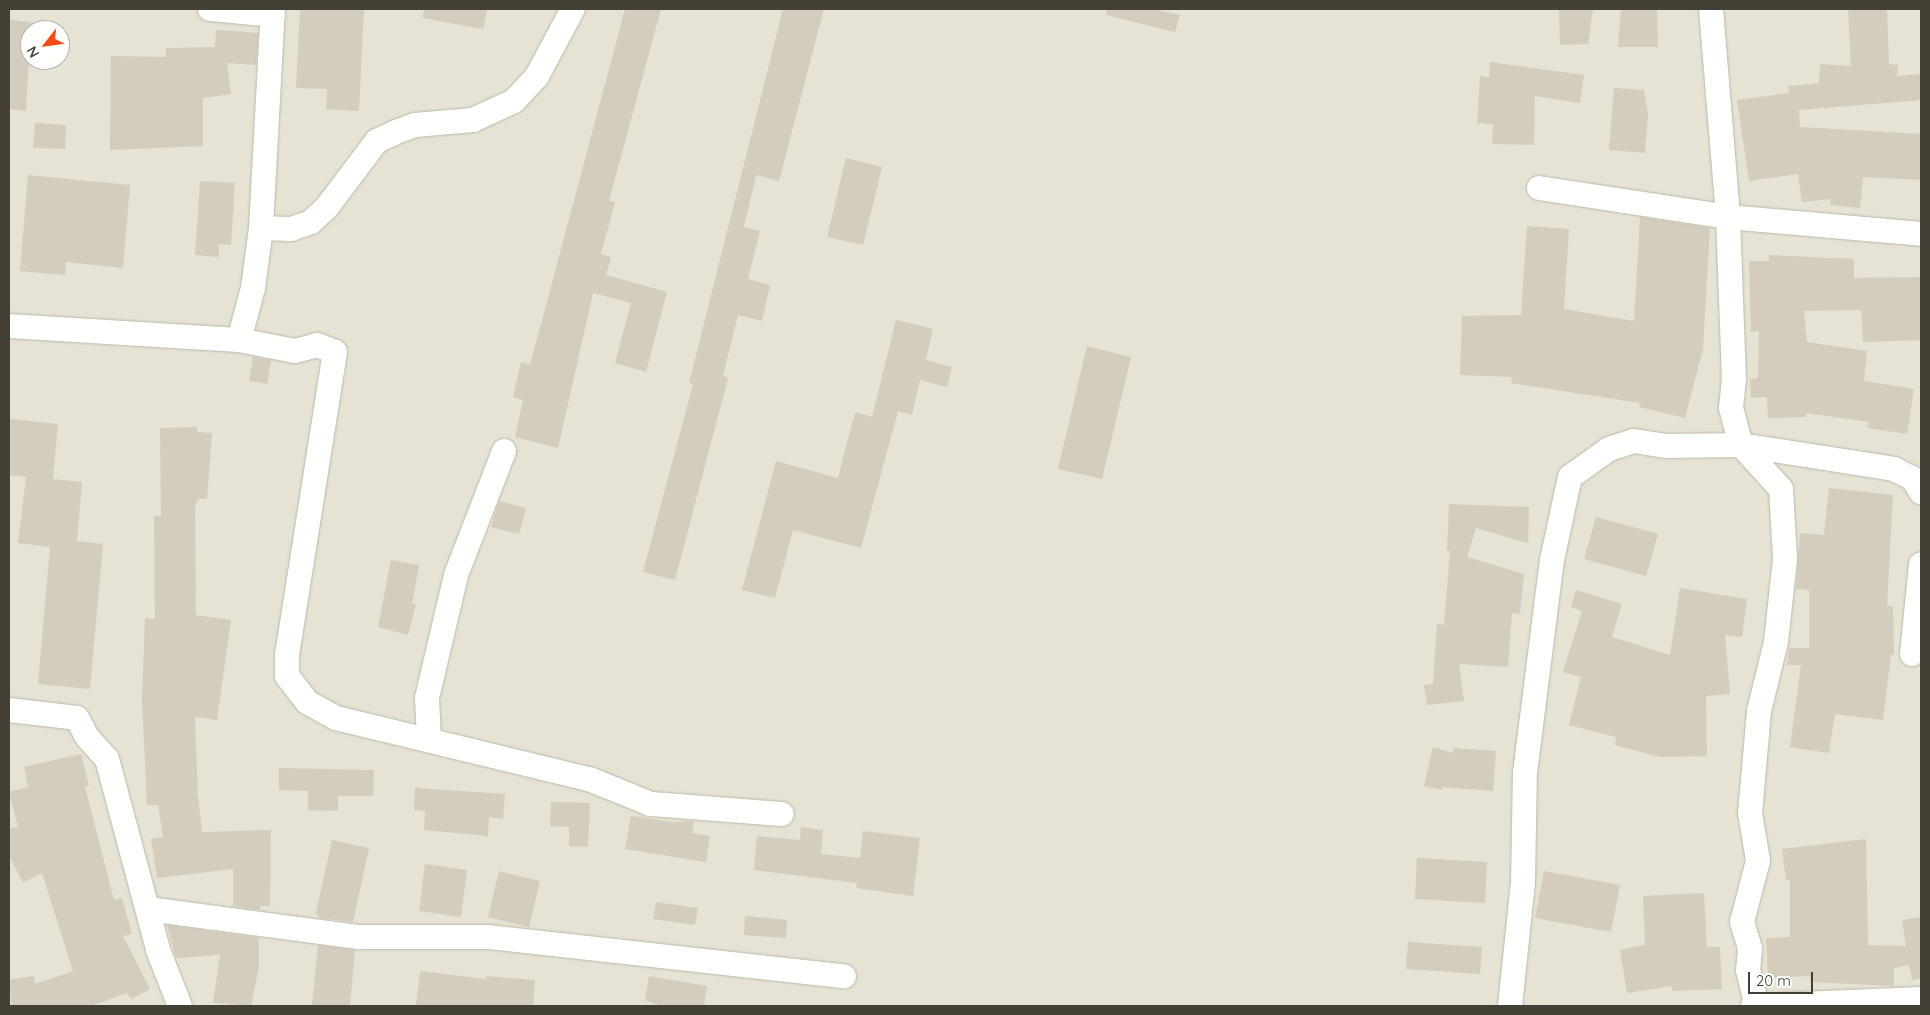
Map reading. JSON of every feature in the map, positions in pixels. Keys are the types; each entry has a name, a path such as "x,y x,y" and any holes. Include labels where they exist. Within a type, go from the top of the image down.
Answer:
{"street":[{"path":"210,9 273,12 261,228 253,288 239,340"},
{"path":"261,228 291,229 310,222 328,207 377,141 415,125 473,120 514,101 537,76 573,9"},
{"path":"1711,9 1728,217 1734,379 1731,408 1741,444 1782,489 1785,559 1776,642 1759,711 1750,813 1758,861 1742,922 1750,949 1748,970 1755,1006 1921,999"},
{"path":"1539,188 1728,217 1921,234"},
{"path":"9,326 239,340 295,351 317,346 335,352 321,428 316,484 304,539 287,676 307,702 336,718 429,738 589,779 650,804 782,814"},
{"path":"1510,1006 1523,883 1525,773 1552,560 1570,477 1609,449 1634,440 1667,446 1741,444 1894,469 1912,478 1921,492"},
{"path":"429,738 427,698 456,575 504,452"},
{"path":"1912,654 1921,564"},
{"path":"9,710 77,718 87,737 106,759 158,950 180,1006"},
{"path":"148,909 359,937 488,937 844,976"}],"shaded area":[{"path":"9,9 1921,9 1921,1006 9,1006"}],"building":[{"path":"300,9 364,9 359,111 326,109 327,89 296,88"},
{"path":"424,9 487,9 483,29 423,18"},
{"path":"625,9 661,9 609,201 615,202 601,254 611,257 606,275 667,292 646,372 615,363 631,303 593,293 558,448 515,437 523,400 513,397 521,362 530,365"},
{"path":"783,9 824,9 779,181 756,175 744,227 760,231 748,279 770,285 762,321 738,315 723,376 728,378 675,580 643,572 693,384 689,383"},
{"path":"1107,9 1153,9 1180,15 1175,32 1106,15"},
{"path":"1559,9 1593,9 1588,44 1560,45"},
{"path":"1621,9 1657,9 1658,47 1618,47"},
{"path":"1848,9 1887,9 1889,64 1898,65 1897,76 1921,74 1921,100 1799,110 1800,127 1921,134 1921,180 1863,177 1860,208 1830,205 1831,199 1802,202 1798,174 1749,181 1737,100 1789,93 1788,86 1819,83 1820,64 1851,66"},
{"path":"9,20 20,21 20,70 28,70 26,111 9,109"},
{"path":"216,30 258,33 256,65 227,63 231,94 203,98 203,146 110,150 111,56 166,57 166,48 215,47"},
{"path":"1490,62 1584,75 1580,103 1535,96 1534,145 1492,144 1493,124 1477,123 1480,76 1489,77"},
{"path":"1614,88 1644,90 1648,115 1645,153 1609,150"},
{"path":"35,123 66,125 65,149 33,148"},
{"path":"846,158 882,167 863,245 827,237"},
{"path":"28,175 130,185 123,268 66,262 65,275 20,271"},
{"path":"200,181 235,183 231,245 219,244 219,257 195,255"},
{"path":"1640,217 1710,228 1703,349 1685,418 1639,407 1640,403 1511,383 1512,377 1460,375 1462,316 1521,315 1527,226 1569,229 1564,309 1634,321"},
{"path":"1769,255 1854,259 1854,278 1921,277 1921,340 1863,342 1861,310 1804,311 1807,342 1867,351 1864,381 1914,389 1907,434 1868,428 1869,422 1806,413 1806,417 1768,418 1767,397 1751,398 1750,379 1758,378 1759,331 1751,332 1749,261 1769,261"},
{"path":"896,320 933,329 926,360 952,367 947,387 920,380 912,415 898,411 861,548 793,530 775,598 742,590 776,461 838,478 855,412 872,417"},
{"path":"1087,346 1131,357 1102,479 1058,469"},
{"path":"253,357 271,360 267,384 249,381"},
{"path":"9,419 58,424 53,479 82,482 77,541 103,544 90,689 38,684 50,547 18,543 26,477 9,475"},
{"path":"197,427 197,432 212,433 207,499 198,499 195,507 196,615 231,620 217,720 195,717 198,796 202,832 271,830 270,906 260,906 260,910 233,906 233,869 157,878 151,839 163,837 158,805 147,805 142,700 145,618 155,619 154,516 161,516 160,428"},
{"path":"1829,488 1893,495 1887,606 1893,606 1894,655 1891,655 1883,720 1835,714 1829,753 1790,747 1801,665 1787,665 1789,648 1809,648 1809,590 1796,589 1800,533 1824,535"},
{"path":"499,501 526,508 519,534 491,527"},
{"path":"1449,504 1529,507 1528,543 1476,528 1467,557 1524,574 1520,614 1512,613 1508,667 1459,664 1464,701 1427,705 1424,685 1433,684 1437,624 1444,625 1450,551 1447,551"},
{"path":"1596,517 1658,534 1646,576 1584,559"},
{"path":"391,560 419,565 412,604 416,604 408,635 378,627"},
{"path":"1680,588 1747,599 1742,637 1725,635 1730,694 1706,696 1707,756 1659,757 1615,745 1616,737 1569,725 1581,677 1563,672 1582,611 1571,607 1576,590 1622,604 1612,637 1670,655"},
{"path":"1433,747 1453,753 1453,748 1496,751 1493,791 1442,787 1441,790 1424,786"},
{"path":"81,754 89,786 85,787 114,900 122,898 132,934 123,936 150,989 131,999 127,993 91,1006 12,1006 9,980 34,976 35,984 73,971 42,873 23,883 9,855 9,828 18,827 9,792 28,787 24,767"},
{"path":"279,768 374,770 373,796 338,796 338,811 308,810 308,791 279,790"},
{"path":"415,788 505,794 503,819 489,817 488,836 424,830 425,811 414,810"},
{"path":"551,802 590,803 588,847 569,846 569,827 550,826"},
{"path":"631,816 672,822 694,821 692,833 710,836 706,862 625,849"},
{"path":"801,827 823,830 821,854 860,858 863,831 920,838 913,896 856,888 857,883 754,870 757,836 800,840"},
{"path":"1866,839 1868,945 1906,946 1902,920 1921,917 1921,979 1912,980 1909,965 1894,968 1894,986 1810,982 1810,976 1768,978 1766,938 1790,937 1790,880 1786,880 1782,849"},
{"path":"332,840 369,848 353,922 320,918 316,913"},
{"path":"1417,858 1487,862 1485,903 1415,899"},
{"path":"425,864 467,870 461,917 419,911"},
{"path":"499,871 540,881 529,927 488,917"},
{"path":"1544,871 1620,885 1611,932 1535,918"},
{"path":"1704,893 1707,947 1720,947 1722,989 1672,991 1672,986 1627,993 1620,950 1645,945 1643,896"},
{"path":"656,902 698,908 695,925 653,919"},
{"path":"745,916 787,920 786,938 744,935"},
{"path":"167,925 259,938 259,966 251,1006 213,1003 220,955 176,958"},
{"path":"1408,942 1482,947 1480,974 1406,969"},
{"path":"318,945 355,950 350,1006 312,1006"},
{"path":"420,971 486,979 486,976 535,980 533,1006 416,1006"},
{"path":"649,976 707,986 704,1006 661,1006 645,1000"}]}
